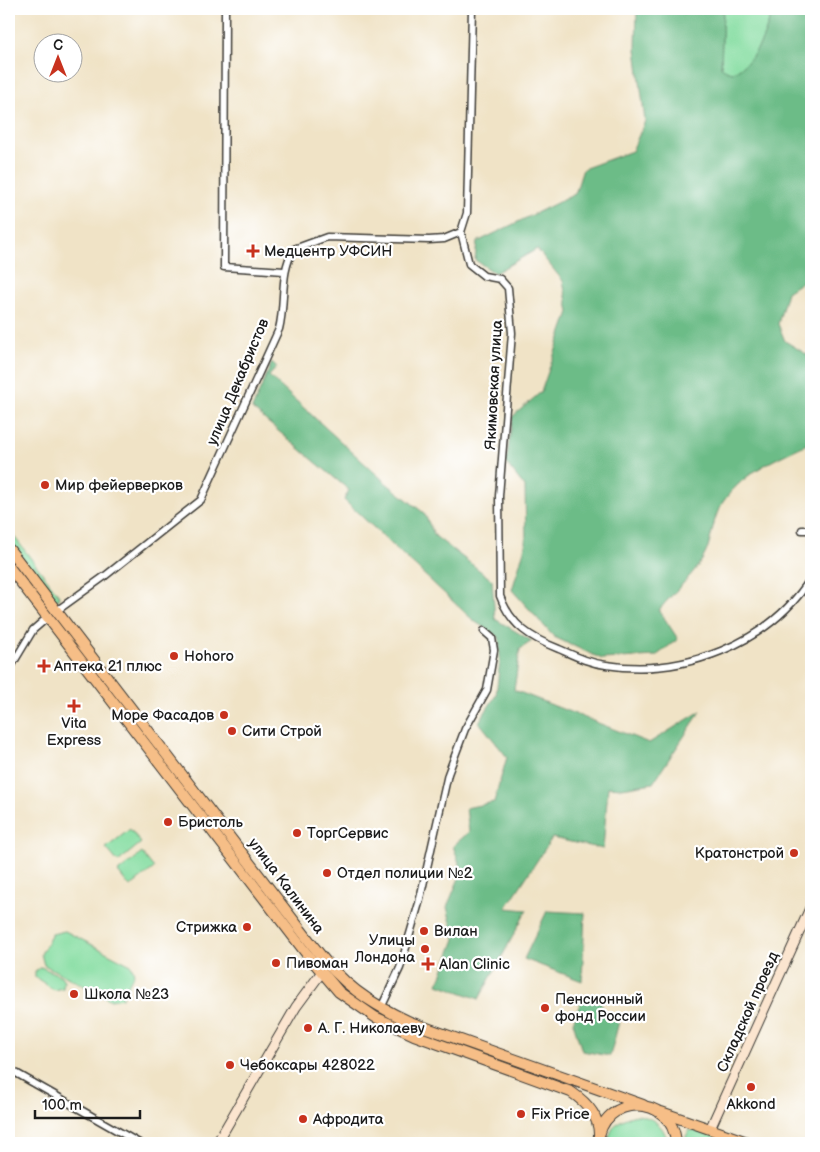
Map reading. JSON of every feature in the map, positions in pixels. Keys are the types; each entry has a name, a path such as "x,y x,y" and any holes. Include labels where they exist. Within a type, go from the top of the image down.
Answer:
{"main road":[{"name":"улица Калинина","path":"9,549 52,615"},
{"name":"улица Калинина","path":"9,567 52,615 325,970 339,992 375,1017 414,1035 572,1092 591,1110 598,1122 598,1140"},
{"name":"улица Калинина","path":"325,970 357,994 381,1008 417,1024 750,1143"},
{"path":"598,1140 604,1123 617,1111 629,1106 642,1105"},
{"path":"656,1110 671,1124 676,1143"}],"street":[{"path":"225,9 224,267 284,271 294,249 318,239 342,236 429,240 444,239 461,232"},
{"name":"Якимовская улица","path":"472,9 467,213 461,232 469,264 484,276 500,279 508,288 512,333 499,496 500,596 505,611 514,624 528,635 586,661 627,667 660,666 714,654 737,645 788,607 811,578"},
{"name":"улица Декабристов","path":"9,670 33,630 201,500 246,405 281,321 284,271"},
{"path":"802,530 811,530"},
{"path":"381,1008 400,968 419,903 448,774 465,728 487,690 494,650 492,638 484,631"},
{"name":"Складской проезд","path":"710,1129 811,906"},
{"path":"217,1143 296,1007 325,970"},
{"path":"9,1068 139,1143"}],"green space":[{"path":"637,9 723,9 721,67 732,73 748,61 759,46 767,28 772,9 811,9 811,276 787,292 778,324 785,341 811,357 811,442 752,473 723,502 716,516 706,553 702,560 693,573 659,610 678,639 656,656 602,659 554,637 512,590 526,543 525,487 506,463 513,416 541,392 569,312 563,281 537,249 495,273 475,260 477,242 575,194 583,169 632,151 645,121 636,49"},
{"path":"723,9 772,9 767,28 754,54 741,68 732,73 721,68"},
{"path":"272,362 277,367 269,376 386,483 424,513 435,536 492,580 495,619 532,641 520,649 514,690 649,743 701,711 653,783 622,788 608,787 603,849 552,838 506,908 527,910 479,999 438,984 455,939 447,907 462,871 453,846 469,832 466,808 494,802 507,757 479,722 496,695 500,660 499,637 474,621 344,500 349,490 252,409"},
{"path":"9,530 59,595 58,600 54,600 9,541"},
{"path":"130,829 141,843 118,862 106,848"},
{"path":"142,853 154,868 130,887 118,872"},
{"path":"547,911 585,913 582,981 524,959"},
{"path":"65,931 131,965 134,973 122,998 111,1000 44,965 41,954 52,934"},
{"path":"41,967 61,976 64,981 63,988 54,990 35,977 35,971"},
{"path":"581,1001 601,1002 603,1015 620,1018 610,1056 582,1051 573,1022"},
{"path":"637,1115 657,1123 664,1132 667,1143 608,1143 611,1132 617,1124 626,1118"},
{"path":"690,1130 699,1131 735,1143 686,1143 686,1136"}],"place":[{"name":"Медцентр УФСИН","path":"253,251"},
{"name":"Мир фейерверков","path":"45,485"},
{"name":"Hohoro","path":"174,656"},
{"name":"Аптека 21 плюс","path":"44,666"},
{"name":"Vita Express","path":"74,706"},
{"name":"Море Фасадов","path":"224,715"},
{"name":"Сити Строй","path":"232,731"},
{"name":"Бристоль","path":"168,822"},
{"name":"ТоргСервис","path":"297,833"},
{"name":"Кратонстрой","path":"794,853"},
{"name":"Отдел полиции №2","path":"327,873"},
{"name":"Стрижка","path":"247,927"},
{"name":"Вилан","path":"424,931"},
{"name":"Улицы Лондона","path":"425,949"},
{"name":"Пивоман","path":"276,963"},
{"name":"Alan Clinic","path":"428,964"},
{"name":"Школа №23","path":"74,994"},
{"name":"Пенсионный фонд России","path":"545,1008"},
{"name":"А. Г. Николаеву","path":"308,1028"},
{"name":"Чебоксары 428022","path":"230,1065"},
{"name":"Akkond","path":"751,1087"},
{"name":"Fix Price","path":"521,1114"},
{"name":"Афродита","path":"303,1119"}]}
